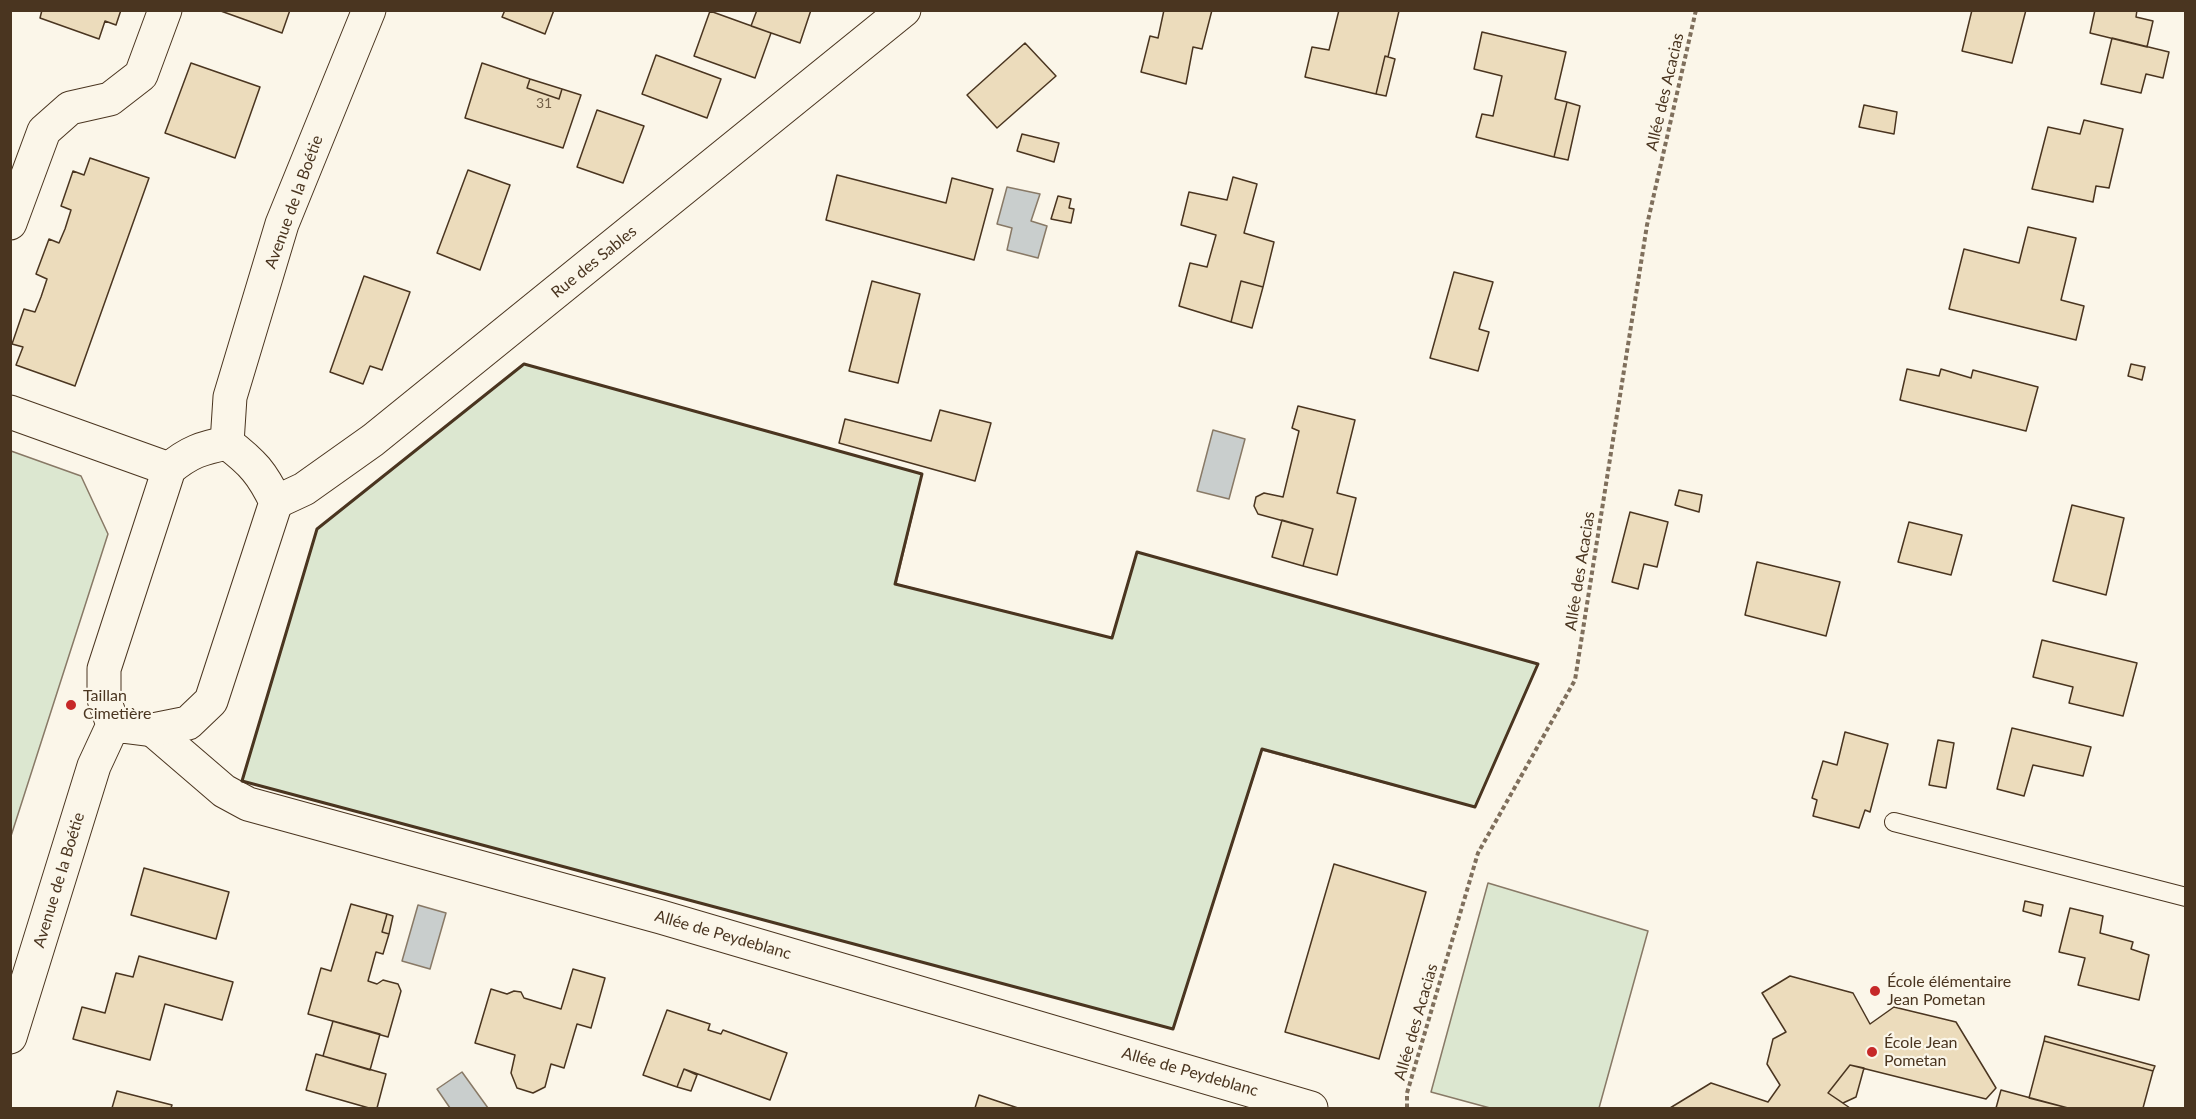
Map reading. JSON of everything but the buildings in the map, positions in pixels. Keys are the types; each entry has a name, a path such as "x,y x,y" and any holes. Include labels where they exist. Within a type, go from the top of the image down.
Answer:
{"street":[{"path":"10,223 44,131 70,108 110,99 141,75 165,10"},
{"name":"Avenue de la Boétie","path":"227,443 230,397 282,224 369,10"},
{"name":"Rue des Sables","path":"276,502 304,489 373,440 904,10"},
{"path":"10,411 169,469"},
{"path":"227,443 245,457 263,477 276,502 211,701 188,723 153,730 112,725 104,699 104,669 169,469 184,457 201,449 227,443"},
{"name":"Avenue de la Boétie","path":"10,1037 94,766 112,725"},
{"name":"Allée de Peydeblanc","path":"153,730 224,790 248,804 673,920 1311,1108"}],"lane":[{"path":"1894,822 2186,897"}],"path":[{"name":"Allée des Acacias","path":"1407,1108 1407,1093 1478,853 1575,680 1647,225 1696,10"}],"green space":[{"path":"524,364 922,474 896,584 1112,638 1137,552 1538,664 1475,807 1262,750 1173,1029 242,781 317,529"},
{"path":"11,451 81,476 108,534 11,836"},
{"path":"1488,883 1648,931 1599,1108 1490,1108 1431,1092"}],"shaded area":[{"path":"1007,187 1040,194 1031,221 1047,226 1038,258 1007,250 1012,228 997,224"},
{"path":"1213,430 1245,439 1229,499 1197,491"},
{"path":"418,905 446,913 430,969 402,961"},
{"path":"462,1072 488,1108 450,1108 437,1089"}],"wall":[{"path":"524,364 922,474 895,584 1112,638 1137,552 1538,664 1475,807 1262,749 1173,1029 242,781 317,529 524,364"}],"place":[{"name":"Taillan Cimetière","path":"71,705"},
{"name":"École élémentaire Jean Pometan","path":"1875,991"},
{"name":"École Jean Pometan","path":"1872,1052"}]}
